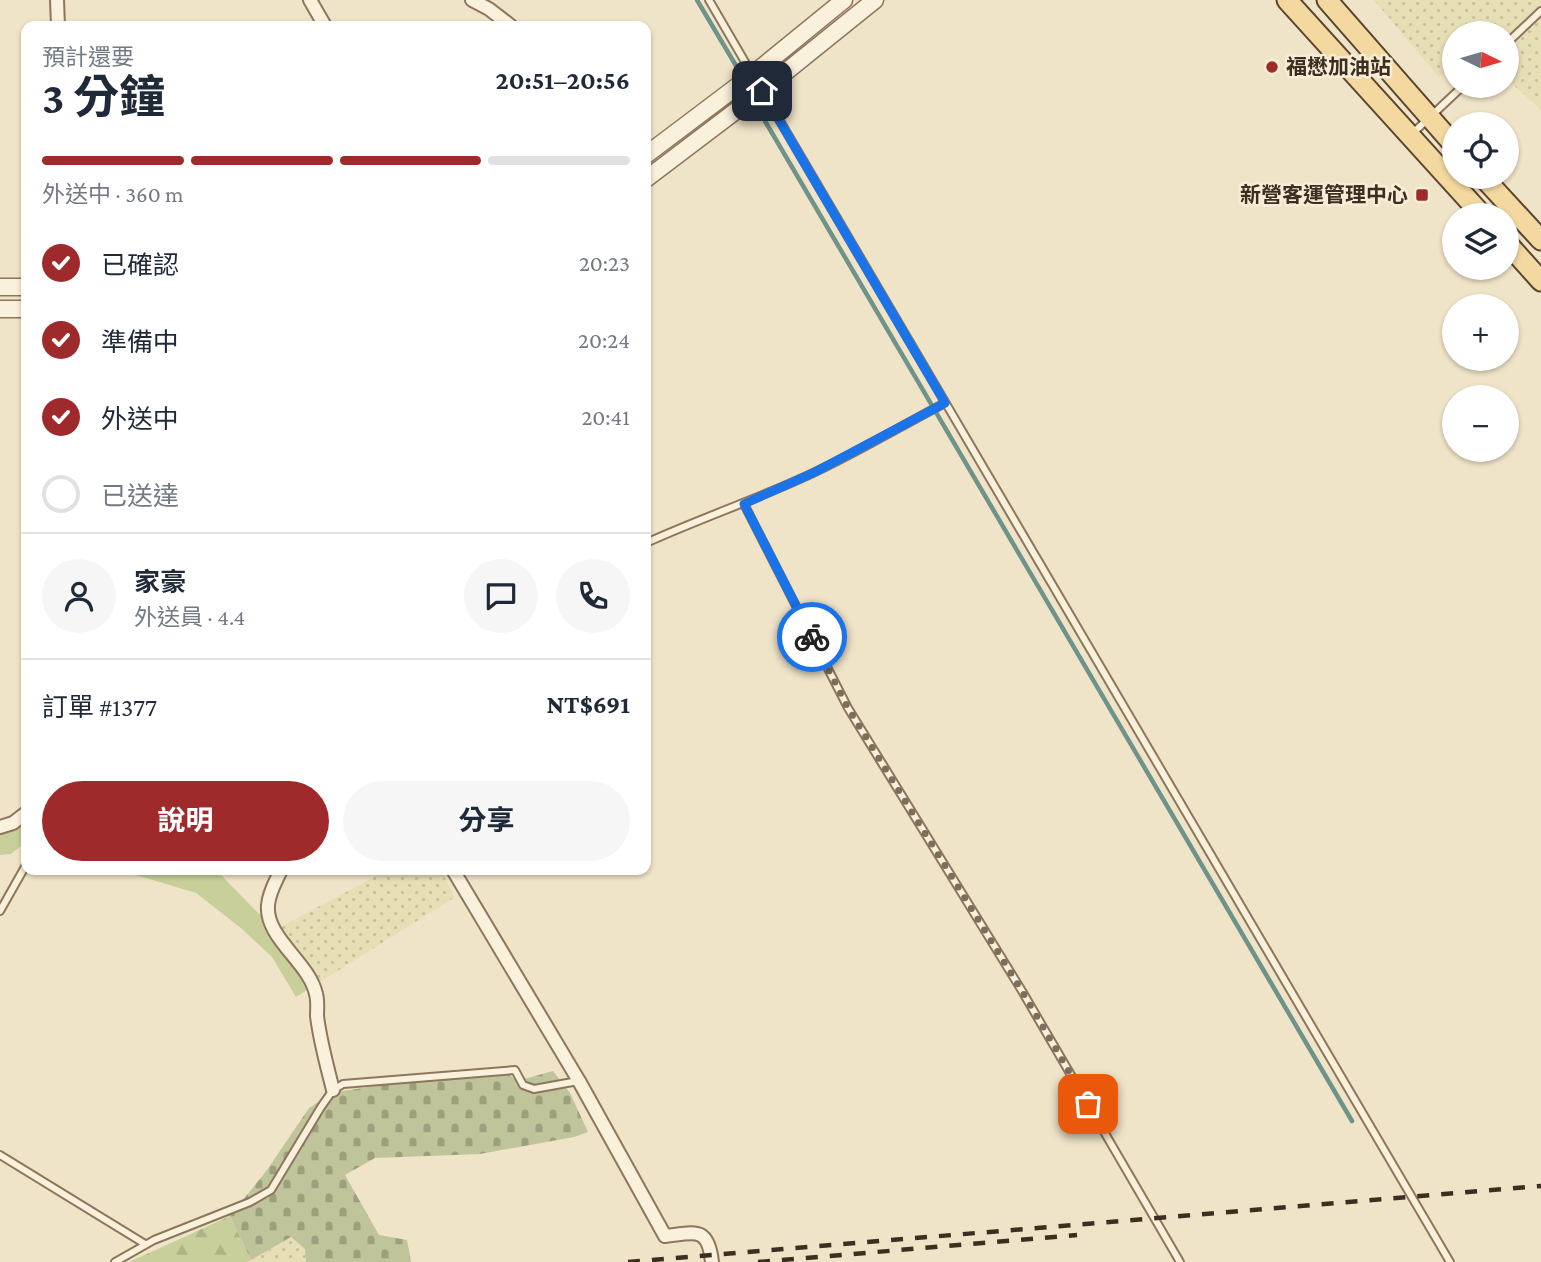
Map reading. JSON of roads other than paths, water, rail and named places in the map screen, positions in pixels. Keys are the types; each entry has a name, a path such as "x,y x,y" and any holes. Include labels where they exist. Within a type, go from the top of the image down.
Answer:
{"main road":[{"path":"1326,0 1442,132"},
{"path":"1294,2 1471,203"},
{"path":"1494,189 1541,240"},
{"path":"1519,256 1541,281"}],"street":[{"path":"57,0 58,21"},
{"path":"310,0 322,21"},
{"path":"471,0 505,21"},
{"path":"651,151 752,75 844,0"},
{"path":"651,175 875,0"},
{"path":"0,288 21,288"},
{"path":"0,309 21,309"},
{"path":"0,827 21,817"},
{"path":"278,875 272,887 268,907 270,921 280,939 309,975 317,995 319,1027 333,1090"},
{"path":"456,875 579,1081 666,1236 692,1231 704,1238 710,1247 712,1262"}],"lane":[{"path":"709,0 1450,1262"},
{"path":"1519,31 1541,10"},
{"path":"1410,136 1450,98"},
{"path":"651,541 744,504 815,472 945,403"},
{"path":"744,504 848,708 1022,991 1180,1262"},
{"path":"0,911 21,874"},
{"path":"114,1262 145,1244 250,1202 271,1190 333,1090 343,1084 514,1070 523,1085 534,1089 579,1081"},
{"path":"0,1155 145,1244"}],"waterway":[{"path":"697,0 738,69"},
{"path":"760,106 765,121 1352,1121"}],"railway":[{"path":"628,1262 1541,1186"},
{"path":"758,1262 1077,1235"}],"place":[{"name":"福懋加油站","path":"1272,67"},
{"name":"新營客運管理中心","path":"1422,195"}]}
